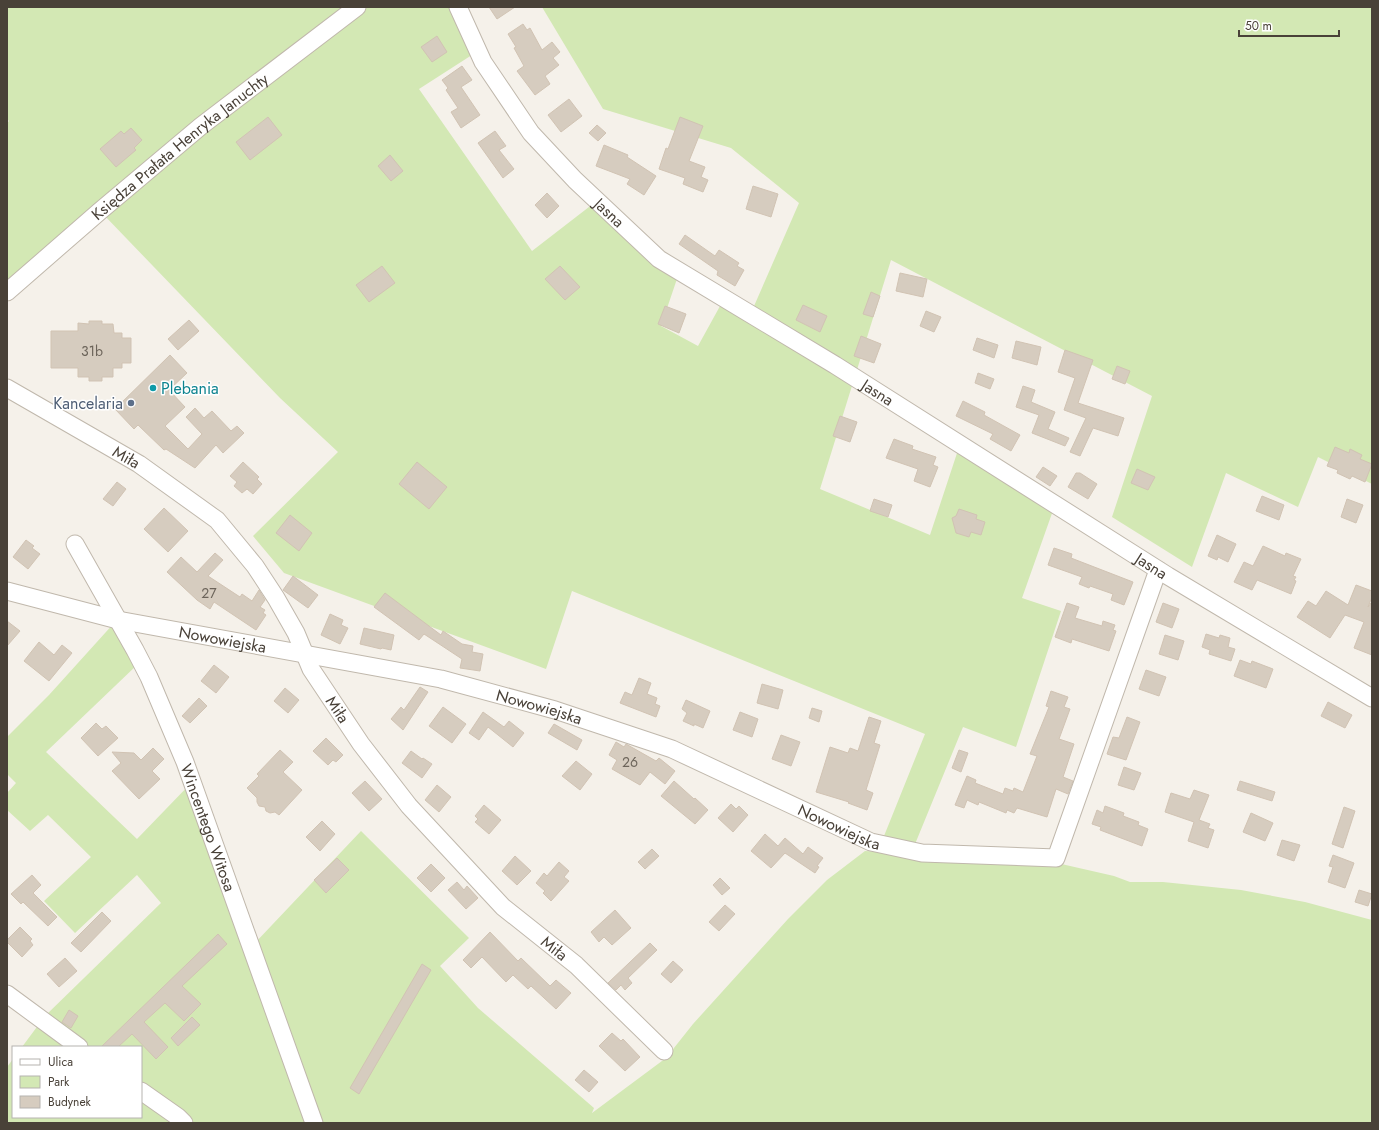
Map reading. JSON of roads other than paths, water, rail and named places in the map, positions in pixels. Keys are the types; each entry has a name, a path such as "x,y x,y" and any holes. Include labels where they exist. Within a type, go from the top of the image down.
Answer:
{"street":[{"name":"Księdza Prałata Henryka Januchty","path":"7,292 201,126 357,7"},
{"name":"Jasna","path":"458,7 483,62 531,133 575,180 659,259 835,365 1158,570 1372,698"},
{"name":"Miła","path":"7,388 139,464 217,520 255,566 276,598 296,633 312,669 356,738 409,806 503,907 576,965 664,1051"},
{"name":"Wincentego Witosa","path":"75,544 149,677 185,762 314,1123"},
{"name":"Nowowiejska","path":"7,591 118,620 441,679 562,712 672,749 872,842 922,853 1056,858 1158,570"},
{"path":"7,994 78,1046"},
{"path":"142,1092 178,1117 184,1123"}],"place":[{"name":"Plebania","path":"153,388"},
{"name":"Kancelaria","path":"131,403"}]}
